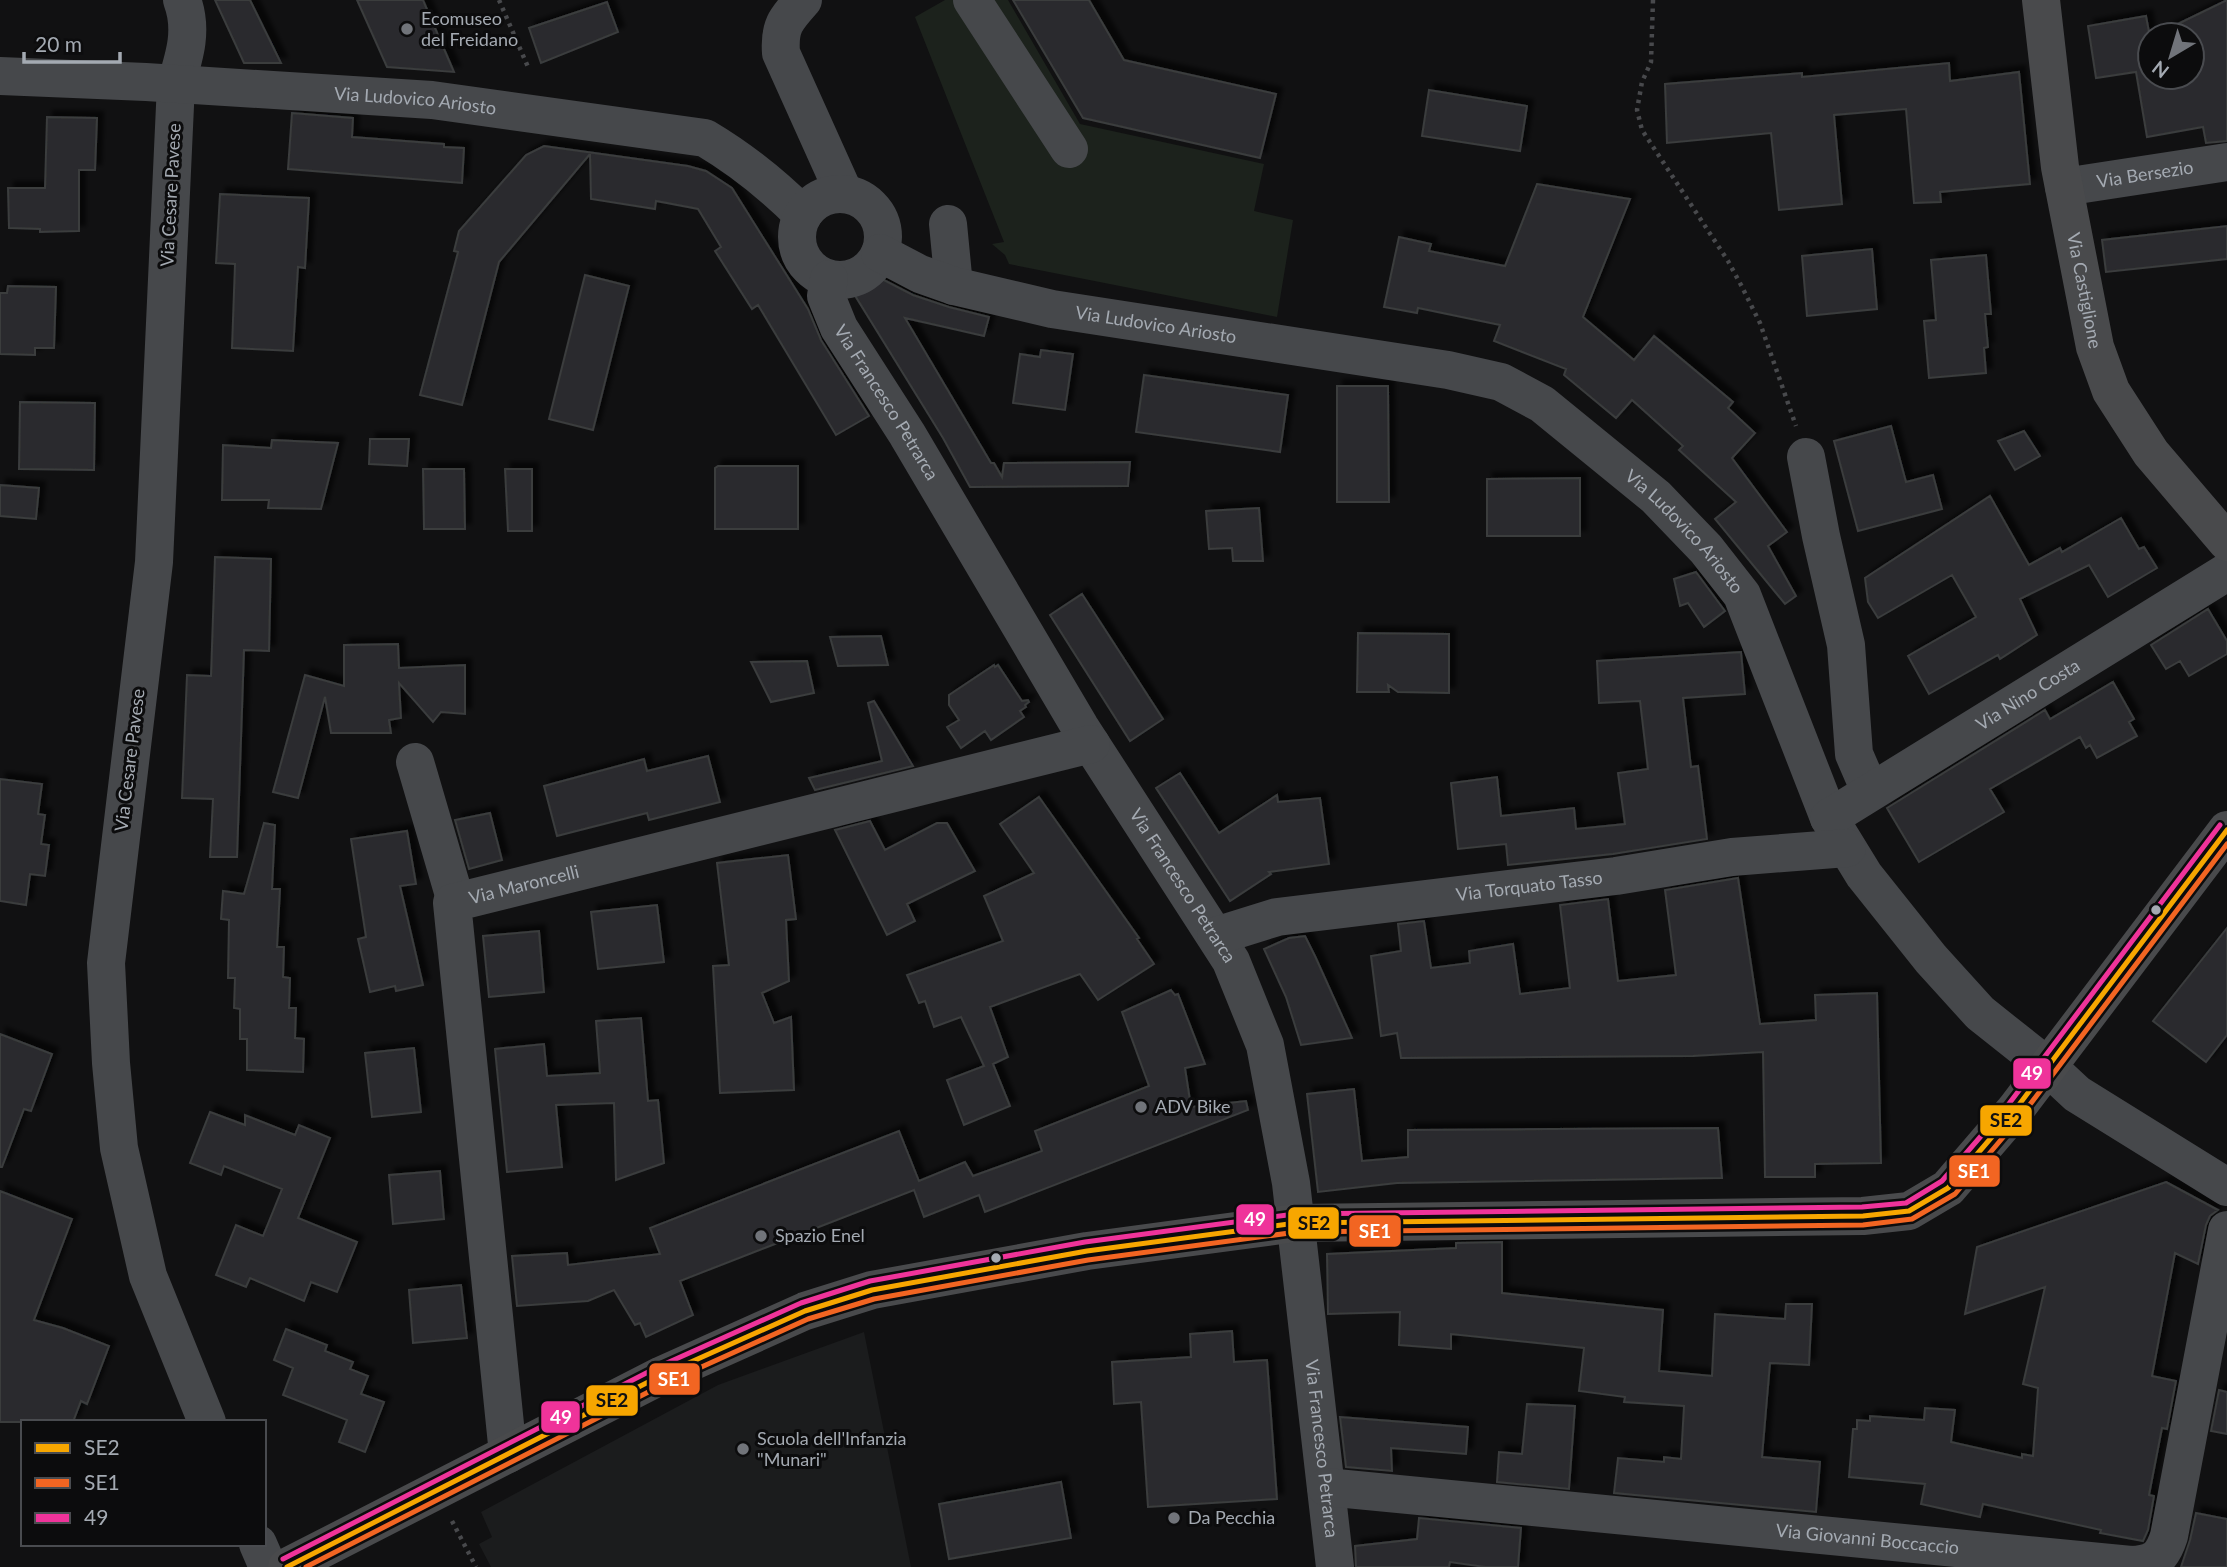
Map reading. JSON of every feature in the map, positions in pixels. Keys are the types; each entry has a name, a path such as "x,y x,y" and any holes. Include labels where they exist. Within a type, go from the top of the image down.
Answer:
{"main road":[{"name":"Via Castiglione","path":"2041,0 2064,187 2095,347 2111,391 2151,453 2227,542"},
{"path":"286,1567 662,1375 805,1311 872,1290 1087,1251 1296,1223 1863,1216 1909,1211 1948,1188 2015,1110 2227,830"}],"street":[{"name":"Via Cesare Pavese","path":"182,0 187,13 188,43 176,84 154,562 106,963 111,1063 122,1161 148,1276 206,1420"},
{"path":"803,0 789,16 780,34 781,53 844,193"},
{"path":"972,0 1069,149"},
{"name":"Via Ludovico Ariosto","path":"0,76 432,100 705,138 739,158 773,185 803,215"},
{"name":"Via Bersezio","path":"2064,187 2227,162"},
{"path":"844,193 859,198 872,207 881,222 884,237 880,253 872,266 860,276 845,280 829,279 815,272 804,260 798,246 797,230 803,215 813,203 828,195 844,193"},
{"path":"948,224 954,286"},
{"name":"Via Ludovico Ariosto","path":"880,253 920,274 954,286 1052,309 1448,370 1500,382 1542,404 1656,497 1706,549 1742,595 1838,833 1864,875 1931,959 1980,1013 2048,1066 2077,1094 2227,1187"},
{"name":"Via Francesco Petrarca","path":"829,279 826,296 839,328 907,434 1091,744 1231,961 1265,1045 1291,1183 1335,1567"},
{"path":"1806,457 1846,645 1854,754 1870,791"},
{"name":"Via Nino Costa","path":"1838,833 1870,791 2227,572"},
{"name":"Via Maroncelli","path":"508,1454 452,903 1091,744"},
{"path":"415,762 456,902"},
{"name":"Via Torquato Tasso","path":"1216,936 1278,917 1616,876 1732,857 1838,833"},
{"name":"Via Giovanni Boccaccio","path":"1326,1487 2131,1565 2148,1564 2165,1550 2169,1536 2227,1230"},
{"path":"259,1546 268,1567"}],"path":[{"path":"499,0 528,67"},
{"path":"1653,0 1651,62 1642,82 1637,110 1642,130 1728,261 1756,313 1806,457"},
{"path":"435,1490 477,1567"}],"shaded area":[{"path":"945,0 1008,0 1080,124 1264,164 1254,211 1293,220 1277,317 1009,264 1005,255 992,244 1004,242 915,17"},
{"name":"Scuola dell'Infanzia \"Munari\"","path":"864,1332 911,1567 491,1567 479,1544 492,1537 481,1512 718,1385"}],"building":[{"path":"215,0 250,0 281,63 244,63"},
{"path":"357,0 423,0 454,72 387,67"},
{"path":"1013,0 1089,0 1124,60 1276,94 1260,158 1083,118"},
{"path":"2227,0 2227,141 2206,143 2203,127 2147,137 2139,91 2206,91 2206,21 2184,21"},
{"path":"607,2 618,32 541,63 529,28"},
{"path":"2146,16 2147,21 2136,21 2136,72 2096,78 2088,26"},
{"path":"1949,63 1950,81 2019,72 2030,184 1940,192 1941,202 1914,203 1906,109 1834,115 1842,204 1779,210 1771,133 1667,143 1665,84 1802,73 1802,77"},
{"path":"1429,90 1527,106 1520,151 1422,136"},
{"path":"292,113 353,118 352,137 464,148 462,183 288,169"},
{"path":"47,117 97,118 95,170 79,170 79,231 40,232 40,229 9,228 8,188 45,188"},
{"path":"544,146 688,166 706,171 732,188 808,309 821,340 869,416 836,435 758,305 752,309 715,251 721,247 698,209 656,201 655,209 591,199 590,154 499,262 462,405 420,395 458,252 454,251 459,231 526,155"},
{"path":"1537,184 1630,199 1583,317 1634,360 1654,336 1733,402 1728,408 1755,433 1732,458 1787,532 1768,546 1796,596 1785,604 1715,519 1736,502 1679,450 1683,446 1632,400 1616,418 1564,375 1566,369 1494,341 1500,325 1418,308 1417,313 1384,307 1399,237 1431,244 1429,251 1505,266"},
{"path":"220,194 309,198 305,268 298,267 293,351 232,348 235,264 216,263"},
{"path":"2227,226 2227,259 2106,272 2102,240"},
{"path":"1872,249 1877,309 1807,316 1802,256"},
{"path":"1986,255 1991,314 1985,314 1988,347 1984,348 1986,373 1929,378 1924,321 1936,320 1931,260"},
{"path":"585,275 629,286 593,430 549,419"},
{"path":"880,278 913,295 989,317 984,336 905,318 1002,477 1004,463 1130,462 1128,486 970,487 943,438 854,294"},
{"path":"8,286 56,287 54,348 35,348 35,355 0,354 0,293 7,293"},
{"path":"1041,350 1073,354 1065,410 1013,403 1020,354 1040,357"},
{"path":"1144,375 1288,395 1280,452 1136,432"},
{"path":"1337,386 1388,386 1389,502 1337,502"},
{"path":"20,402 95,403 94,470 19,469"},
{"path":"1891,426 1906,482 1933,475 1942,509 1858,531 1834,441"},
{"path":"2024,431 2040,456 2015,470 1998,441"},
{"path":"370,439 409,439 407,466 369,464"},
{"path":"272,440 338,443 321,509 268,508 269,500 222,500 223,445 271,448"},
{"path":"798,466 798,529 715,529 715,468"},
{"path":"423,469 464,469 465,529 424,529"},
{"path":"505,469 532,469 532,531 508,531"},
{"path":"1580,478 1580,536 1487,536 1487,479"},
{"path":"0,485 39,488 36,519 0,516"},
{"path":"1990,496 2029,565 2060,548 2062,552 2121,518 2139,549 2144,547 2157,568 2108,597 2089,565 2020,599 2037,635 2000,659 1998,655 1929,694 1908,656 1976,617 1952,575 1878,618 1868,602 1865,578"},
{"path":"1259,508 1263,561 1233,561 1232,548 1209,549 1206,511"},
{"path":"215,557 271,559 269,651 244,650 237,857 210,857 213,799 182,798 187,675 211,676"},
{"path":"1696,572 1725,611 1704,627 1688,603 1680,606 1674,579"},
{"path":"1082,594 1163,719 1130,741 1050,615"},
{"path":"2208,609 2227,641 2227,654 2189,676 2180,661 2166,669 2151,645"},
{"path":"1358,633 1449,634 1449,693 1398,692 1388,685 1389,692 1357,692"},
{"path":"881,636 888,665 838,666 830,637"},
{"path":"398,644 399,668 465,665 465,714 441,712 433,722 399,683 401,718 389,720 391,733 331,733 325,697 298,798 273,792 305,675 344,686 344,645"},
{"path":"1741,652 1745,694 1683,698 1691,767 1698,766 1707,839 1613,854 1508,865 1506,844 1458,849 1451,783 1497,777 1501,816 1574,808 1576,829 1625,824 1618,773 1648,769 1640,701 1599,703 1597,661"},
{"path":"807,661 814,693 771,702 751,662"},
{"path":"998,665 1022,701 1028,700 1026,707 1020,711 1024,717 991,740 985,731 961,748 947,727 959,720 949,705 949,695"},
{"path":"2113,682 2134,719 2129,722 2137,736 2097,758 2090,745 2086,748 2080,737 1990,789 2004,812 1919,862 1887,808 2045,710 2050,719"},
{"path":"874,701 913,766 815,790 809,778 882,761 868,703"},
{"path":"708,756 720,802 649,820 647,813 557,836 544,786 644,759 647,771"},
{"path":"1180,773 1219,833 1277,795 1278,802 1320,798 1329,864 1269,872 1271,874 1230,901 1156,788"},
{"path":"0,779 42,784 38,814 45,815 41,844 49,845 45,876 30,874 26,905 0,901"},
{"path":"1039,797 1139,938 1137,939 1154,964 1098,1000 1080,974 990,1007 1008,1057 993,1064 1010,1106 964,1125 947,1080 984,1066 961,1017 934,1027 925,1001 919,1003 907,975 1003,941 984,896 1034,873 1000,824"},
{"path":"490,813 502,860 469,869 455,820"},
{"path":"870,821 885,850 937,823 947,823 975,871 907,904 915,921 887,935 835,830"},
{"path":"264,823 275,825 272,889 280,889 277,947 284,947 283,977 290,978 289,1008 296,1008 295,1038 304,1039 303,1072 247,1070 247,1039 240,1039 240,1009 234,1008 235,978 228,978 229,920 221,919 223,891 244,894"},
{"path":"407,831 416,884 400,886 423,985 396,991 395,986 370,992 358,939 366,937 351,839"},
{"path":"788,855 796,919 786,920 789,981 762,993 774,1023 791,1017 794,1090 720,1093 713,966 729,965 717,863"},
{"path":"1738,878 1760,1024 1816,1020 1815,995 1877,993 1881,1163 1815,1164 1815,1177 1765,1177 1763,1052 1693,1056 1401,1058 1397,1033 1381,1036 1371,956 1401,951 1398,924 1424,921 1431,968 1470,963 1469,951 1513,944 1520,994 1570,988 1560,905 1608,899 1618,981 1676,975 1665,890"},
{"path":"657,905 664,962 598,969 591,912"},
{"path":"2227,928 2227,1035 2206,1062 2153,1021"},
{"path":"539,931 544,992 489,997 483,936"},
{"path":"1305,936 1352,1038 1301,1045 1286,997 1264,949 1289,938"},
{"path":"1171,990 1175,995 1178,994 1205,1064 1185,1068 1191,1107 1246,1101 1248,1110 985,1212 979,1195 924,1217 914,1190 680,1281 693,1315 646,1337 640,1323 635,1325 614,1290 588,1301 517,1306 512,1256 567,1253 568,1265 660,1254 650,1228 899,1131 919,1181 965,1162 973,1176 1042,1151 1035,1131 1149,1086 1122,1012"},
{"path":"641,1018 648,1101 658,1100 664,1163 616,1180 614,1103 556,1105 562,1167 507,1172 495,1049 544,1044 547,1076 600,1073 596,1021"},
{"path":"0,1034 52,1054 31,1111 24,1109 2,1167 0,1167"},
{"path":"414,1048 421,1112 372,1117 365,1053"},
{"path":"1354,1089 1362,1161 1408,1157 1408,1130 1718,1128 1722,1178 1397,1183 1318,1192 1307,1094"},
{"path":"210,1112 245,1125 245,1115 295,1135 299,1125 330,1138 298,1218 357,1242 337,1292 311,1282 304,1301 250,1278 246,1287 216,1275 236,1225 263,1236 282,1189 224,1166 221,1175 190,1163"},
{"path":"440,1171 444,1219 393,1224 389,1175"},
{"path":"2166,1182 2218,1210 2210,1216 2206,1225 2198,1264 2175,1253 2152,1376 2176,1381 2167,1429 2162,1428 2149,1495 2154,1496 2148,1530 2143,1541 1983,1504 1980,1517 1921,1504 1925,1484 1849,1477 1853,1429 1857,1429 1857,1420 1870,1421 1870,1416 1924,1420 1925,1408 1955,1410 1951,1442 2022,1458 2022,1454 2033,1456 2038,1388 2023,1384 2045,1287 1965,1314 1977,1247"},
{"path":"0,1191 72,1219 34,1320 109,1346 87,1404 81,1401 74,1420 0,1422"},
{"path":"1502,1242 1502,1293 1663,1310 1659,1371 1712,1376 1715,1314 1785,1319 1786,1304 1812,1304 1809,1365 1770,1363 1762,1457 1820,1462 1816,1512 1614,1493 1618,1458 1664,1462 1664,1457 1681,1459 1684,1406 1624,1402 1625,1397 1579,1391 1584,1348 1451,1334 1451,1349 1399,1345 1400,1312 1328,1314 1327,1254 1456,1248 1456,1243"},
{"path":"461,1285 467,1338 413,1343 409,1290"},
{"path":"286,1329 327,1345 325,1351 353,1362 350,1369 368,1376 361,1394 384,1402 365,1452 339,1442 347,1420 283,1395 293,1368 274,1360"},
{"path":"1232,1331 1234,1362 1267,1360 1277,1499 1148,1507 1141,1402 1114,1404 1112,1362 1191,1357 1190,1334"},
{"path":"2219,1390 2227,1392 2227,1434 2211,1431"},
{"path":"1527,1404 1575,1406 1569,1489 1497,1482 1499,1452 1522,1454"},
{"path":"1340,1417 1468,1427 1466,1454 1391,1448 1392,1471 1346,1467"},
{"path":"1061,1482 1071,1538 949,1559 939,1504"},
{"path":"2196,1513 2227,1519 2227,1567 2181,1567"},
{"path":"1419,1518 1521,1528 1518,1567 1485,1567 1450,1562 1449,1567 1356,1567 1355,1546 1417,1539"}],"transit line":[{"name":"49","path":"283,1559 658,1367 801,1303 870,1281 1085,1242 1295,1214 1862,1207 1906,1203 1942,1181 2008,1105 2220,825"},
{"name":"SE2","path":"287,1567 662,1375 805,1311 872,1290 1087,1251 1296,1223 1863,1216 1909,1211 1948,1188 2015,1110 2227,830"},
{"name":"SE1","path":"306,1567 666,1383 808,1319 874,1299 1088,1260 1297,1232 1863,1225 1912,1219 1955,1194 2022,1115 2227,844"}],"place":[{"name":"Ecomuseo del Freidano","path":"407,29"},
{"name":"ADV Bike","path":"1141,1107"},
{"name":"Spazio Enel","path":"761,1236"},
{"name":"Scuola dell'Infanzia \"Munari\"","path":"743,1449"},
{"name":"Da Pecchia","path":"1174,1518"}]}
